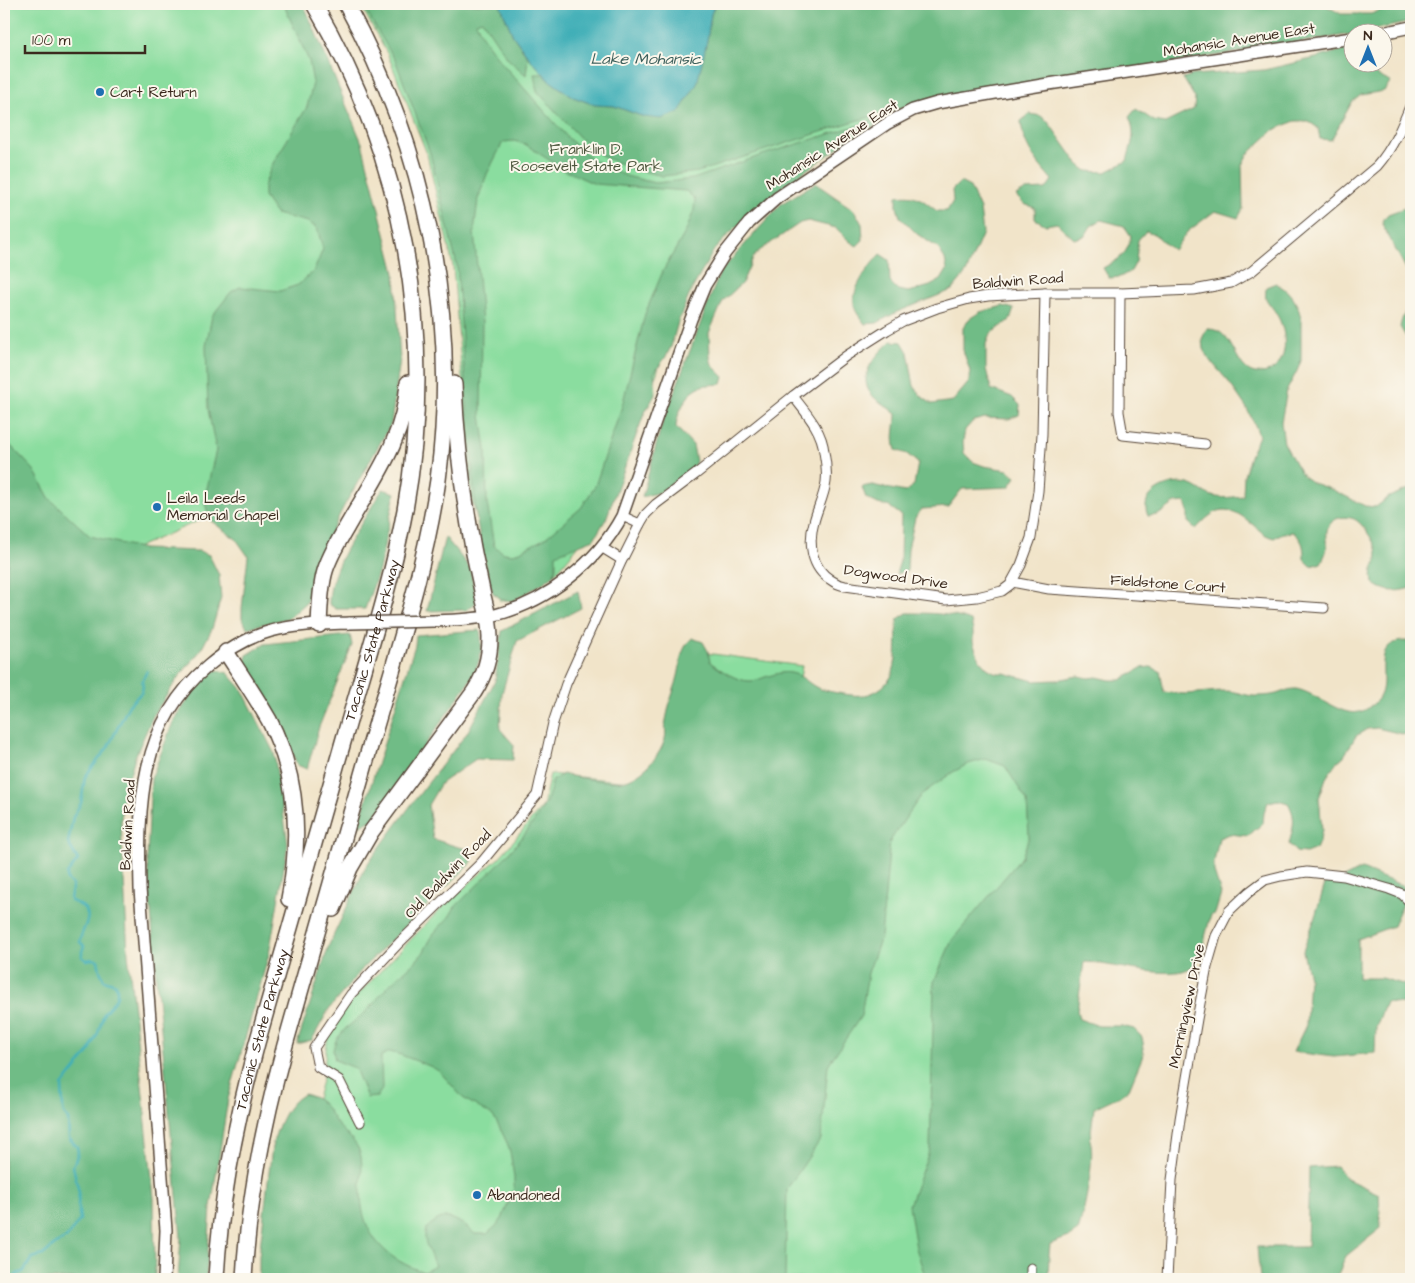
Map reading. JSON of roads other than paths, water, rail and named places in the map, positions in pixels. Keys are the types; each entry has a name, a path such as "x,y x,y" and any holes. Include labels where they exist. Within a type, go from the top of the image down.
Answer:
{"highway":[{"name":"Taconic State Parkway","path":"216,1279 223,1205 236,1128 254,1052 369,651 401,529 410,481 416,423 417,365 414,307 404,239 393,192 366,109 342,55 314,4"},
{"name":"Taconic State Parkway","path":"244,1279 249,1216 270,1101 413,595 433,509 441,451 444,393 442,315 433,247 421,190 404,133 379,70 346,4"},
{"path":"301,989 344,881 356,856 379,820 468,701 482,679 489,652 489,616 476,564 465,500 455,416 450,333 446,304 433,247"},
{"path":"319,624 323,578 330,557 392,449 402,423 407,394 414,307"},
{"path":"226,652 264,711 273,730 289,774 294,803 296,832 295,862 273,986"}],"street":[{"path":"1392,31 1411,27"},
{"name":"Mohansic Avenue East","path":"601,547 622,516 691,319 706,286 725,253 749,223 777,198 888,123 913,110 937,103 1342,40"},
{"name":"Baldwin Road","path":"640,524 646,514 656,504 793,396 862,345 903,321 937,308 988,296 1194,290 1224,286 1240,279 1377,166 1388,153 1411,104"},
{"path":"1012,582 1021,565 1031,538 1038,491 1042,434 1045,293"},
{"path":"1120,293 1119,412 1123,434 1205,444"},
{"name":"Dogwood Drive","path":"793,396 811,418 821,438 824,450 826,483 811,534 811,550 815,564 831,581 845,586 946,600 977,597 1002,591 1012,582"},
{"path":"622,516 640,524"},
{"name":"Old Baldwin Road","path":"360,1122 339,1080 318,1067 314,1048 351,994 481,863 537,795 552,723 566,684 640,524"},
{"path":"601,547 622,560"},
{"name":"Baldwin Road","path":"164,1279 166,1230 140,889 139,844 141,804 148,762 167,714 194,678 226,652 253,637 292,626 434,621 489,616 512,610 546,593 573,574 601,547"},
{"name":"Fieldstone Court","path":"1012,582 1049,589 1324,608"},
{"name":"Morningview Drive","path":"1167,1279 1172,1180 1196,1018 1216,936 1229,911 1248,892 1265,880 1307,872 1344,876 1388,889 1402,894 1411,904"},
{"path":"1031,1268 1031,1279"}],"water":[{"name":"Lake Mohansic","path":"500,4 715,4 711,14 697,84 679,112 661,119 644,117 614,106 595,105 573,97 550,81 513,36"}],"waterway":[{"path":"13,1279 17,1274 23,1272 32,1258 43,1255 66,1238 80,1220 79,1192 73,1166 78,1153 77,1147 69,1138 68,1119 63,1109 62,1086 89,1052 98,1033 104,1013 115,1000 117,989 116,984 104,980 98,960 87,960 82,957 84,946 80,942 88,916 81,905 70,900 72,884 67,880 67,874 78,860 68,843 73,817 81,803 85,777 108,747 129,705 141,693 142,681 147,671"}],"place":[{"name":"Cart Return","path":"100,92"},
{"name":"Leila Leeds Memorial Chapel","path":"157,507"},
{"name":"Abandoned","path":"477,1195"}],"park label":[{"name":"Franklin D. Roosevelt State Park","path":"586,158"}]}
